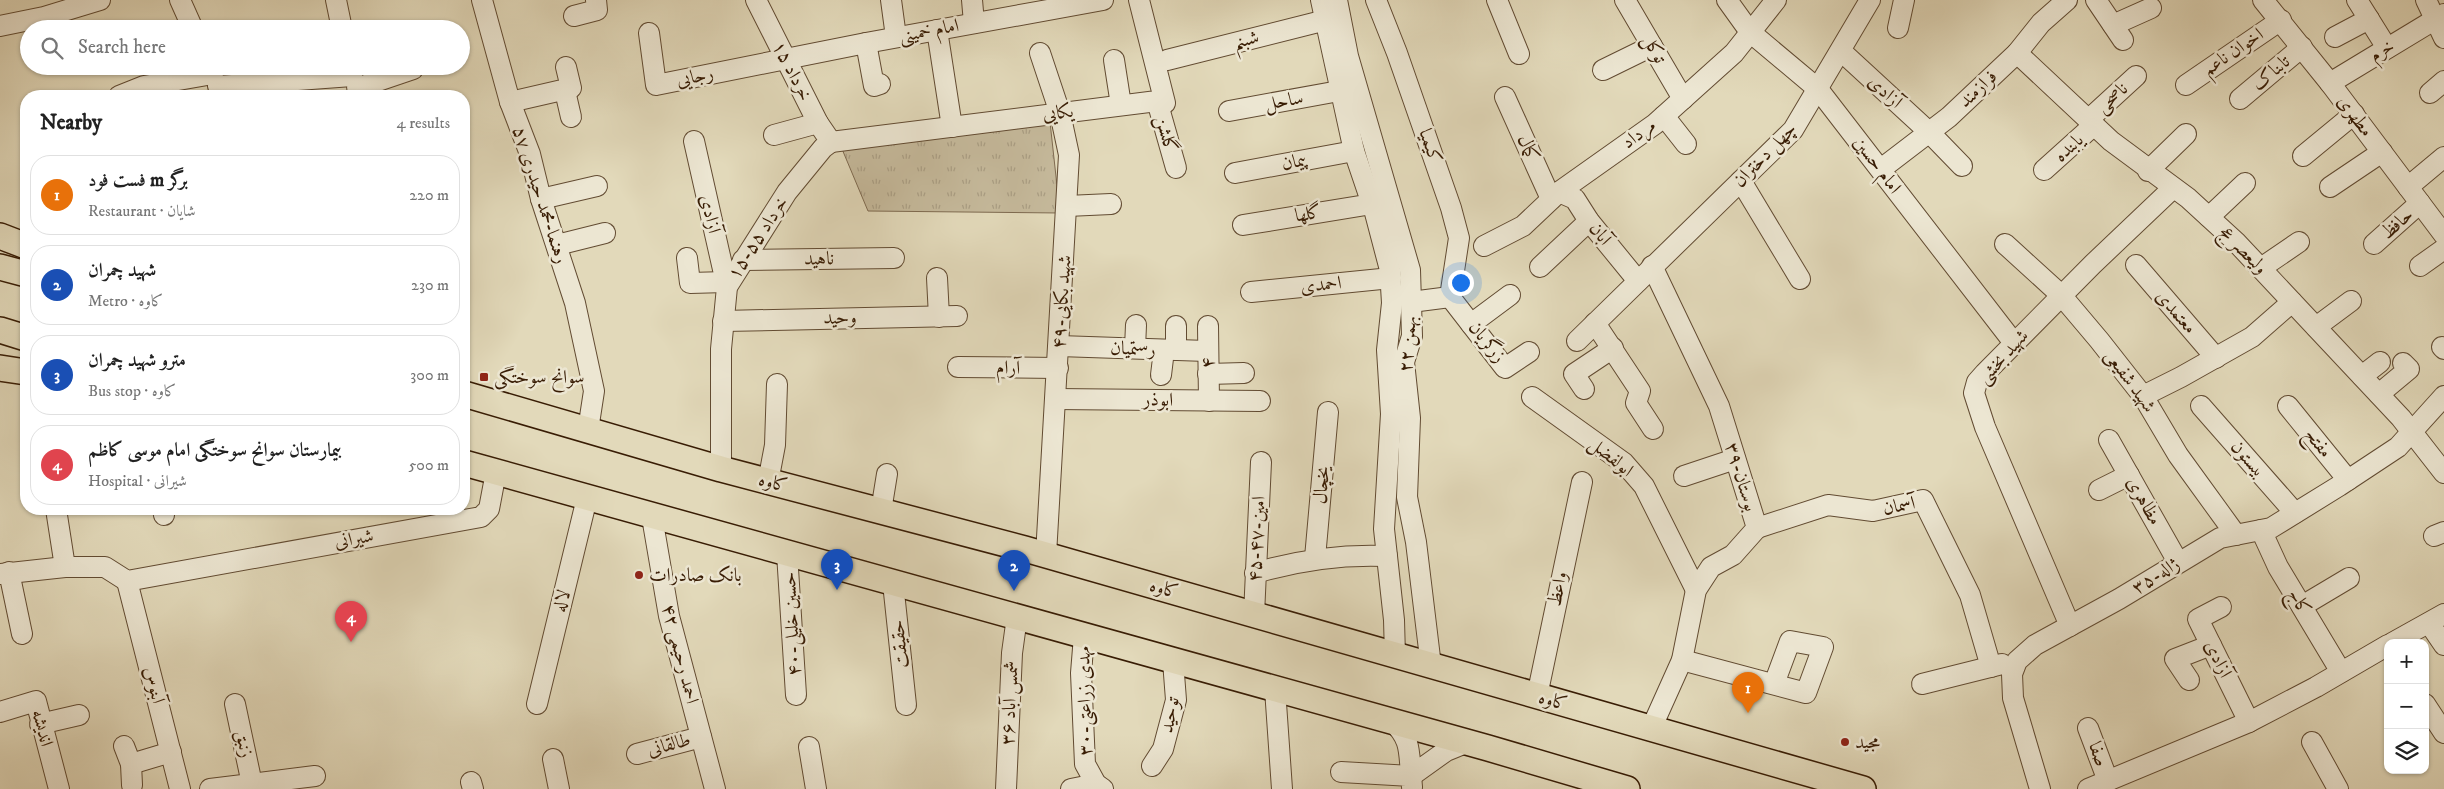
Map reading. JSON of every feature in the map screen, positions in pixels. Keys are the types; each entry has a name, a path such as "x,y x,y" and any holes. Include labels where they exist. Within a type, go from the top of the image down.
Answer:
{"main road":[{"path":"0,236 20,244"},
{"path":"0,244 20,249"},
{"path":"0,267 20,272"},
{"path":"0,330 20,336"},
{"path":"0,368 20,371"},
{"name":"کاوه","path":"470,396 768,482 1046,555 1864,789"},
{"path":"470,465 652,517 1468,742 1577,782 1627,789"}],"street":[{"path":"29,20 100,0"},
{"path":"180,0 189,20"},
{"path":"336,0 340,20"},
{"name":"۵۷ رهنما-محمد حیدری","path":"482,0 510,102 530,154 541,199 574,303 594,391 588,430"},
{"name":"۱۵ خرداد","path":"756,0 818,123 831,142"},
{"path":"891,0 896,37"},
{"path":"972,0 974,22"},
{"name":"امام خمینی","path":"786,58 936,30 1053,4 1103,0"},
{"name":"گلشن","path":"1139,0 1176,168"},
{"name":"۲۲ بهمن","path":"1321,0 1339,91 1354,151 1372,204 1390,278 1392,303 1387,350 1391,414 1384,529 1392,606 1394,656"},
{"name":"۲۲ بهمن","path":"1337,0 1348,56 1410,270 1412,336 1404,362 1410,418 1407,497 1416,542 1431,666"},
{"name":"کیمیا","path":"1376,0 1400,62 1451,208 1459,238 1450,297"},
{"path":"1497,0 1519,54"},
{"name":"توکل","path":"1625,0 1683,99"},
{"name":"امام حسین","path":"1727,0 1750,32 1818,89 2014,343"},
{"name":"مرداد","path":"1484,246 1523,226 1555,196 1664,116 1734,53 1776,0"},
{"name":"چهل دختران","path":"1652,266 1793,130 1870,0"},
{"path":"1898,28 1904,0"},
{"name":"فرازمند","path":"1881,169 1949,117 2017,53 2041,23 2067,0"},
{"path":"2096,0 2118,33 2151,8"},
{"path":"2357,0 2387,48"},
{"path":"2426,0 2439,17 2444,38"},
{"path":"574,16 596,5"},
{"name":"مطهری","path":"2272,7 2444,235"},
{"name":"اخوان ناعم","path":"2186,85 2272,7"},
{"name":"خرم","path":"2330,83 2439,17"},
{"path":"2335,37 2369,19"},
{"name":"شبنم","path":"1166,60 1326,20"},
{"path":"0,26 20,22"},
{"path":"936,30 952,127"},
{"name":"رجایی","path":"649,33 656,85 786,58"},
{"path":"866,43 874,86 880,84"},
{"path":"1603,70 1652,46"},
{"name":"تابناک","path":"2240,99 2302,47"},
{"name":"آزادی","path":"1841,51 1929,132 1962,166"},
{"name":"۴۹-شهید بکایی","path":"1040,53 1060,113 1069,155 1046,555"},
{"name":"ولیعصر عج","path":"2017,53 2091,122 2148,171 2173,188 2208,217 2261,268 2379,394 2444,473"},
{"path":"1114,60 1121,105"},
{"path":"566,67 571,117"},
{"path":"134,90 144,86 216,80 355,82 386,75"},
{"name":"ناصحی","path":"2091,122 2136,76"},
{"path":"510,102 568,90"},
{"name":"ساحل","path":"1229,111 1339,91"},
{"name":"کمال","path":"1505,97 1555,196"},
{"name":"یکایی","path":"831,142 1121,105 1161,102"},
{"path":"2302,156 2354,114"},
{"path":"1664,116 1686,144"},
{"name":"یابنده","path":"2044,170 2091,122"},
{"path":"774,135 818,123"},
{"path":"2148,171 2186,134"},
{"name":"آزادی","path":"694,141 726,285"},
{"name":"۱۵-۵۵ خرداد","path":"721,469 720,349 726,285 787,192 823,148 831,142"},
{"name":"پیمان","path":"1235,173 1354,151"},
{"path":"2330,187 2382,152"},
{"name":"حافظ","path":"2374,244 2444,156"},
{"path":"1741,181 1800,279"},
{"path":"2208,217 2246,183"},
{"path":"541,199 597,186"},
{"name":"شهید بخشی","path":"2070,626 1989,436 1974,393 1977,382 2014,343 2061,295 2173,188"},
{"name":"آبان","path":"1555,196 1575,199 1589,221 1638,281"},
{"path":"1067,206 1111,204"},
{"name":"گلها","path":"1243,225 1372,204"},
{"path":"1540,266 1589,221"},
{"path":"557,245 605,233"},
{"path":"2261,268 2300,242"},
{"name":"شهید شفیعی","path":"2005,244 2061,295 2143,396 2178,455 2236,535"},
{"path":"2420,266 2444,249"},
{"path":"687,258 690,283 699,291 726,285"},
{"name":"ناهید","path":"743,260 894,258"},
{"name":"معتمدی","path":"2136,265 2216,358"},
{"path":"1577,341 1652,266"},
{"name":"۳۹-بوستان","path":"1651,729 1682,660 1696,590 1711,567 1733,555 1757,528 1718,406 1652,266"},
{"name":"وحید","path":"723,321 948,316 937,278"},
{"name":"احمدی","path":"1251,292 1390,278"},
{"path":"1471,324 1510,295"},
{"path":"1411,302 1450,297"},
{"name":"زرگریان","path":"1450,297 1505,368 1528,352"},
{"path":"2316,327 2351,301"},
{"path":"2143,396 2252,337 2292,302"},
{"path":"1595,323 1640,391 1636,402 1653,429"},
{"path":"1134,348 1136,325"},
{"path":"1161,375 1176,326"},
{"name":"۴","path":"1208,326 1209,401"},
{"name":"رستمیان","path":"1059,346 1208,351"},
{"path":"1584,389 1574,374 1613,348"},
{"path":"2362,376 2380,362"},
{"path":"2379,394 2409,368 2403,363"},
{"name":"آرام","path":"958,367 1058,368"},
{"path":"1208,374 1244,373"},
{"path":"768,482 775,444 777,384"},
{"path":"2411,431 2444,396"},
{"name":"ابولفضل","path":"1532,397 1624,463 1644,486 1696,590"},
{"name":"ابوذر","path":"1056,399 1260,401"},
{"name":"بیستون","path":"2201,406 2295,513"},
{"name":"مفتح","path":"2288,406 2348,480"},
{"name":"یخچال","path":"1315,558 1328,412"},
{"name":"۳۵-ژاله","path":"2016,661 2035,645 2119,599 2220,538 2271,528 2398,447 2411,431"},
{"name":"مظاهری","path":"2109,440 2178,562"},
{"path":"1684,476 1735,459"},
{"name":"۴۵-۴۷-امین","path":"1254,615 1261,462"},
{"name":"شیرانی","path":"127,581 481,517 489,509 496,472"},
{"path":"881,511 887,474"},
{"path":"2099,490 2129,475"},
{"name":"واعظ","path":"1537,696 1582,482"},
{"name":"لاله","path":"537,704 587,498"},
{"name":"آسمان","path":"1757,528 1828,506 1873,511 1923,500 1970,595 1991,667"},
{"path":"57,515 66,567"},
{"name":"۴۲ احمد رحیمی","path":"652,517 669,616 715,789"},
{"name":"کاج","path":"2261,530 2278,567 2341,672"},
{"name":"۴۰-حسین خلیلی","path":"787,553 796,695"},
{"path":"1255,573 1315,558 1348,555 1386,556"},
{"path":"22,634 4,573 66,567 104,567 127,581"},
{"path":"2302,606 2349,578"},
{"name":"آبنوس","path":"127,581 180,789"},
{"name":"حقیقت","path":"893,583 906,705"},
{"path":"1392,606 1407,616 1424,604"},
{"name":"آزادی","path":"2220,607 2198,618 2248,722"},
{"name":"شمس آباد ۳۶","path":"1006,789 1012,654 1017,618"},
{"path":"2399,639 2436,618 2444,645"},
{"name":"۳۰-مهدی زراعتی","path":"1084,636 1081,673 1085,764 1098,787"},
{"path":"1682,660 1806,693 1823,647 1790,641 1774,684"},
{"path":"2190,680 2175,659 2211,645"},
{"path":"2088,789 2248,722 2384,647"},
{"name":"توحید","path":"1152,766 1164,749 1176,700 1173,661"},
{"path":"1922,684 2016,661"},
{"path":"2016,661 2012,674 2013,698 2040,789"},
{"path":"1275,689 1282,789"},
{"name":"اندیشه","path":"0,712 36,701 54,788"},
{"name":"زنبق","path":"235,704 252,784"},
{"path":"2429,710 2444,733"},
{"path":"40,724 79,715"},
{"path":"1392,721 1403,731 1408,743 1412,782"},
{"name":"صفا","path":"2088,728 2108,781"},
{"name":"طالقانی","path":"637,754 701,737"},
{"path":"1412,782 1446,750 1468,742"},
{"path":"2312,742 2338,789"},
{"path":"809,747 816,789"},
{"path":"132,785 127,755 171,752"},
{"path":"553,759 560,789"},
{"path":"1341,772 1412,782"},
{"path":"210,789 252,784 285,785 315,776"},
{"path":"1071,789 1098,787"}],"green space":[{"path":"1050,122 1060,213 868,211 842,149"}],"place":[{"name":"سوانح سوختگی","path":"484,377"},
{"name":"بانک صادرات","path":"639,575"},
{"name":"مترو شهید چمران","path":"837,590"},
{"name":"شهید چمران","path":"1014,591"},
{"name":"بیمارستان سوانح سوختگی امام موسی کاظم","path":"351,642"},
{"name":"فست فود m برگر","path":"1748,713"},
{"name":"مجید","path":"1845,742"}]}
